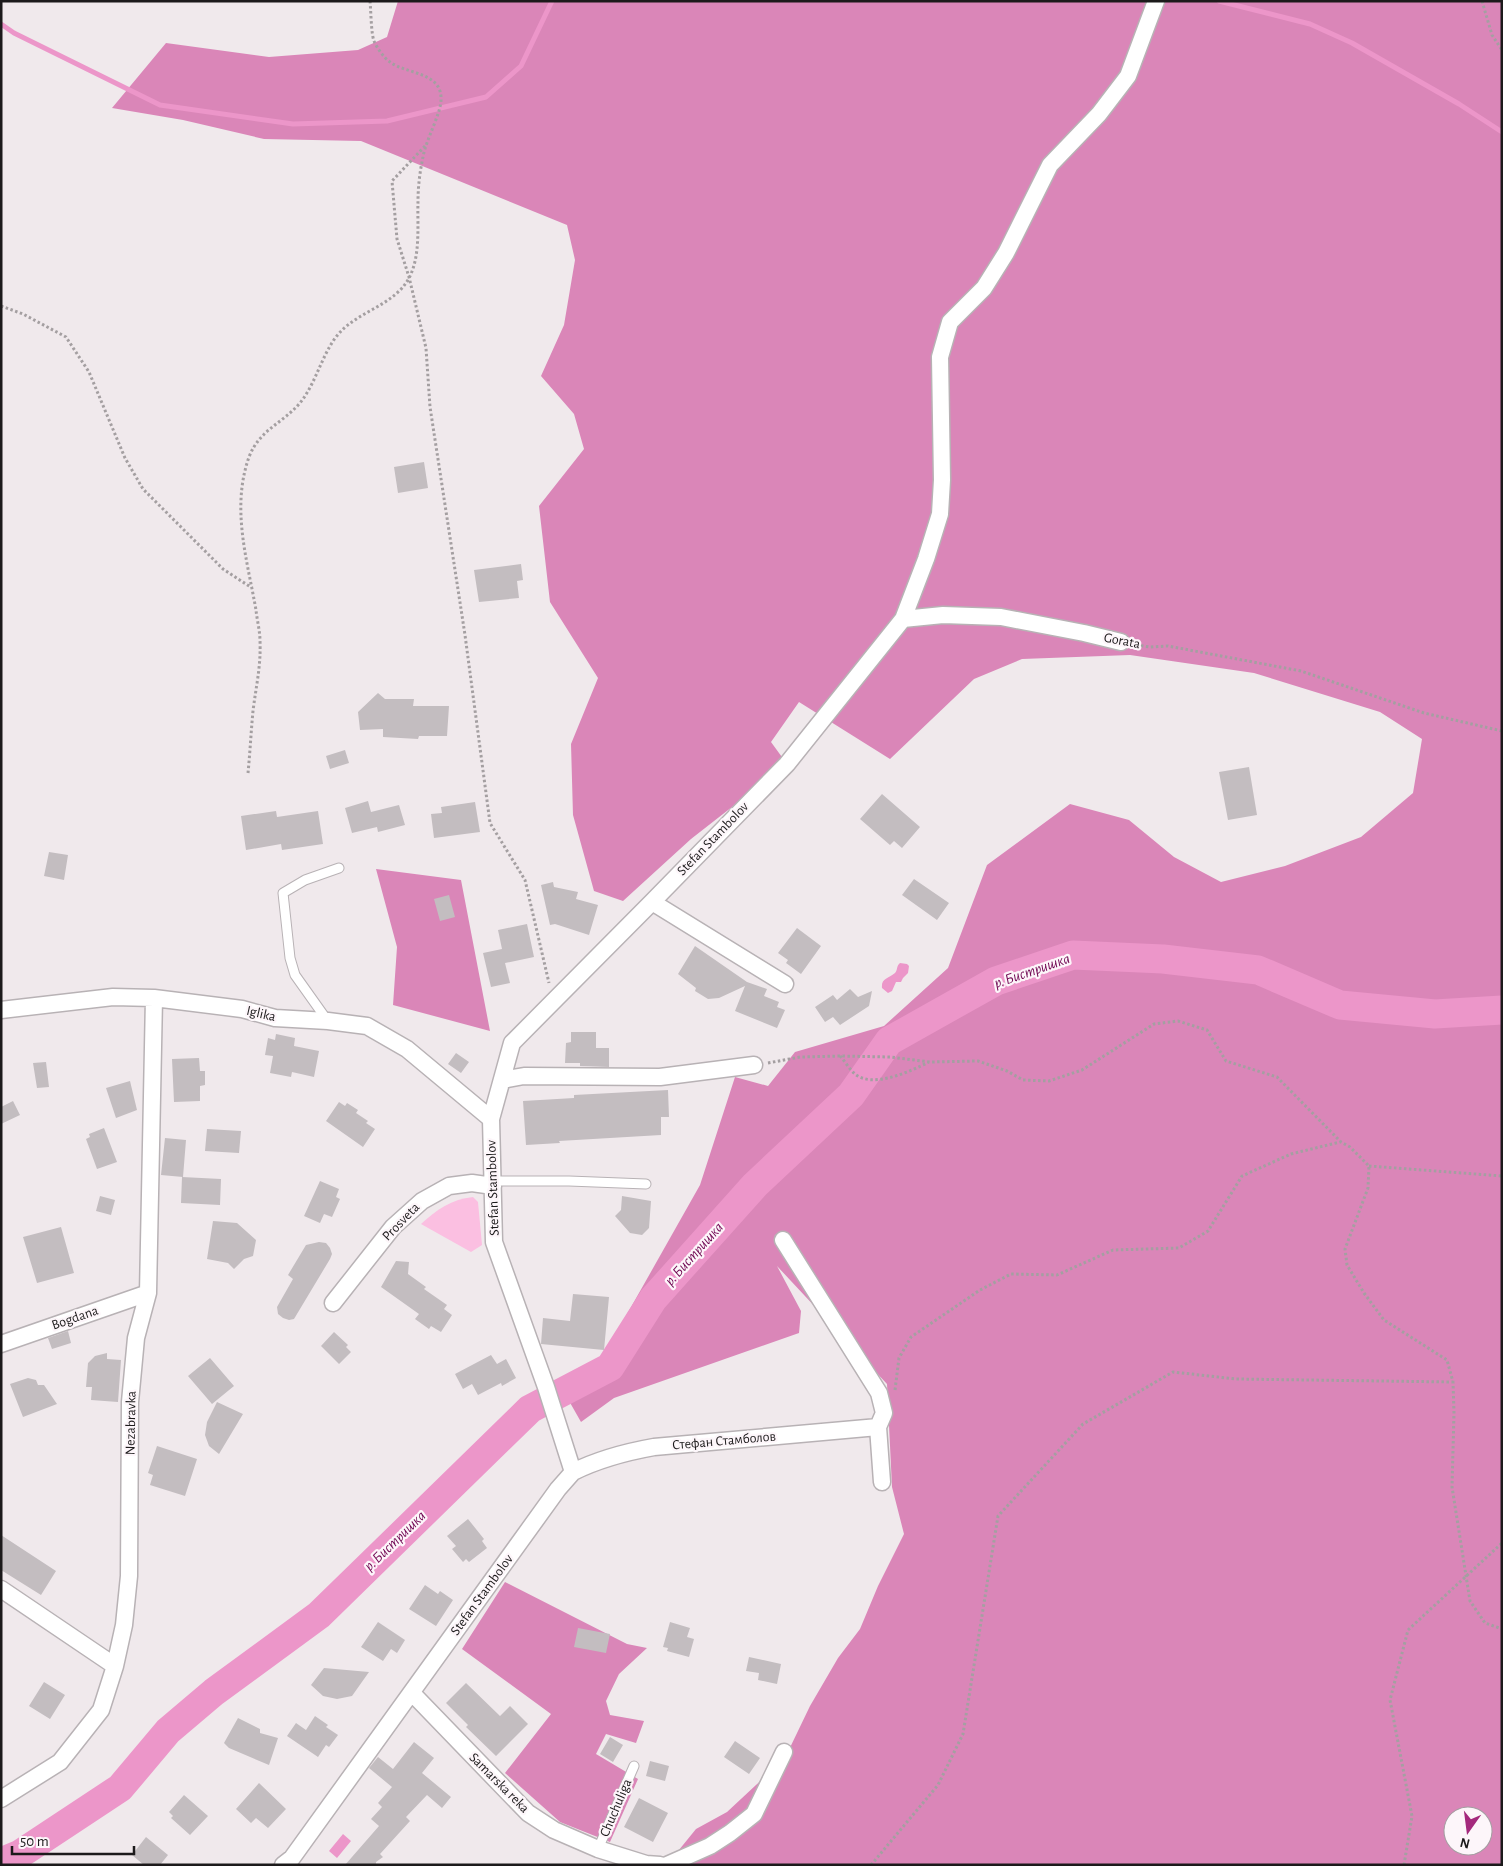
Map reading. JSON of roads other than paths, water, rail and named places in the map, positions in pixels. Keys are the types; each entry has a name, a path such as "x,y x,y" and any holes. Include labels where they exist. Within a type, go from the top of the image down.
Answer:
{"street":[{"name":"Stefan Stambolov","path":"291,1863 558,1489 573,1472 546,1388 494,1242 491,1119 512,1043 787,764 903,619 926,560 940,514 942,480 940,357 950,322 984,288 1006,252 1050,166 1099,114 1128,76 1156,1"},
{"name":"Gorata","path":"903,619 943,615 1001,617 1121,642"},
{"path":"652,902 785,984"},
{"name":"Iglika","path":"1,1010 113,997 154,998 242,1009 275,1018 328,1021 367,1026 407,1049 491,1119"},
{"name":"Nezabravka","path":"1,1799 60,1762 101,1710 115,1666 124,1625 129,1576 130,1402 136,1338 148,1293 154,998"},
{"path":"502,1080 524,1076 660,1077 754,1065"},
{"name":"Prosveta","path":"333,1303 393,1227 422,1201 449,1186 493,1184"},
{"path":"783,1240 879,1393 882,1482"},
{"name":"Bogdana","path":"1,1344 148,1293"},
{"name":"Стефан Стамболов","path":"573,1472 624,1452 881,1420"},
{"path":"1,1589 115,1666"},
{"name":"Samarska reka","path":"412,1693 528,1813 554,1830 598,1849 646,1864 660,1865"},
{"path":"667,1865 710,1846 754,1814 784,1752"}],"lane":[{"path":"328,1021 295,975 290,958 283,893 305,880 339,868"},
{"path":"493,1184 569,1181 646,1184"},
{"name":"Chuchuliga","path":"598,1849 634,1766"}],"waterway":[{"path":"1,24 14,33 160,105 293,124 387,121 486,97 521,66 552,1"},
{"path":"1219,1 1310,24 1352,43 1459,104 1502,132"},
{"name":"р. Бистришка","path":"1,1862 20,1854 120,1788 168,1731 214,1692 319,1615 530,1409 610,1367 653,1299 755,1185 851,1095 889,1041 996,981 1073,955 1163,959 1258,970 1340,1005 1435,1014 1502,1010"}]}
